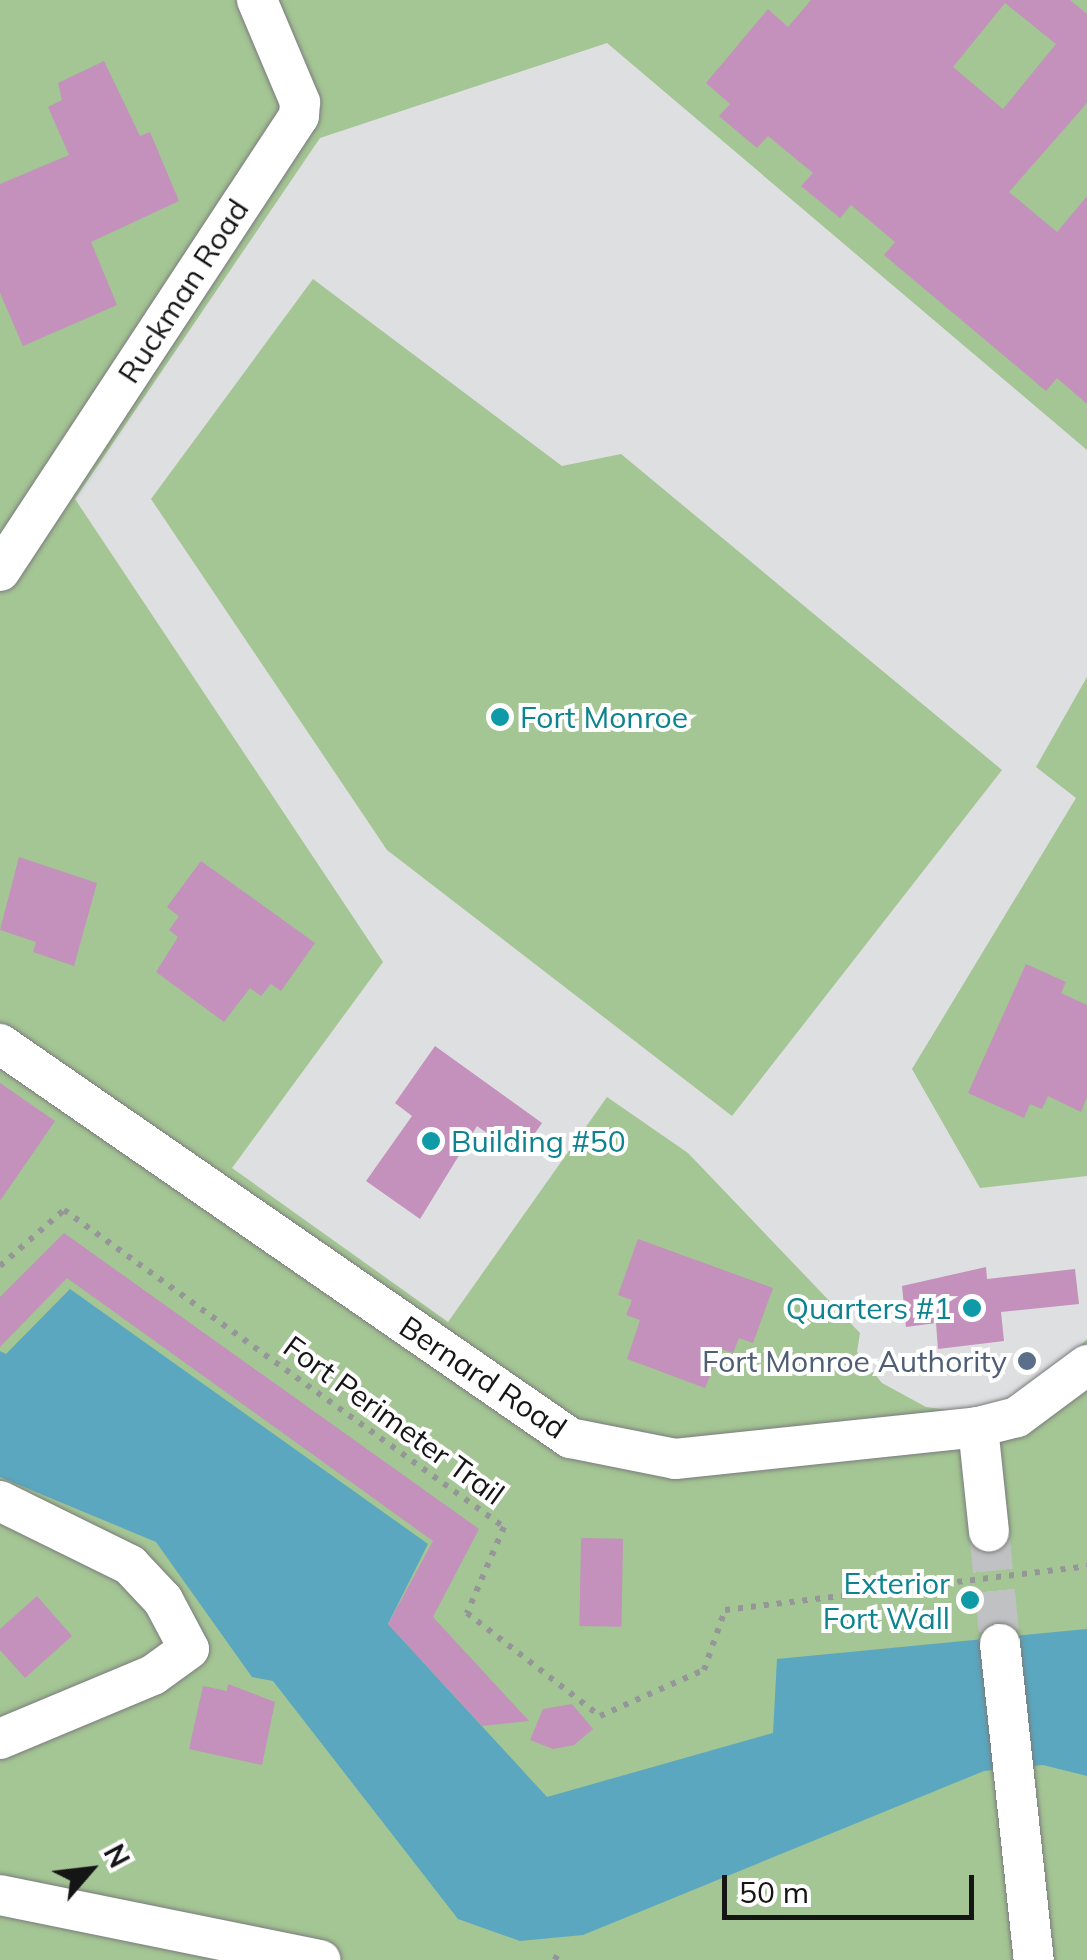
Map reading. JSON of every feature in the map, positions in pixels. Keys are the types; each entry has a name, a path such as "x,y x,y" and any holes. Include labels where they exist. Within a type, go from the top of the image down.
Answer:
{"street":[{"name":"Ruckman Road","path":"0,571 298,116 300,102 258,0"},
{"name":"Bernard Road","path":"0,1044 570,1438 676,1459 978,1428 1018,1417 1087,1364"},
{"path":"978,1428 989,1532"},
{"path":"0,1501 130,1565 163,1600 189,1650 153,1675 0,1739"},
{"path":"1000,1644 1034,1960"},
{"path":"0,1895 320,1960"}],"path":[{"name":"Fort Perimeter Trail","path":"0,1266 64,1210 504,1526 467,1612 600,1716 704,1670 725,1610 1087,1566"},
{"path":"555,1960 560,1949"}],"green space":[{"path":"0,0 1087,0 1087,450 607,43 320,138 75,499 383,962 232,1168 448,1322 607,1097 688,1153 860,1333 857,1352 882,1383 926,1407 972,1413 1038,1386 1087,1339 1087,1960 0,1960"},
{"path":"313,279 562,466 621,454 1002,770 732,1116 387,850 151,499"},
{"path":"1087,677 1087,1176 980,1188 912,1069 1076,798 1036,767"}],"water":[{"path":"70,1289 428,1544 388,1624 547,1797 773,1733 777,1659 1087,1629 1087,1776 1043,1765 984,1771 583,1935 520,1941 458,1919 273,1681 252,1677 156,1542 0,1477 0,1351 6,1354"}],"building":[{"path":"811,0 1070,0 1087,14 1087,103 1009,192 1057,232 1087,196 1087,404 1057,378 1046,391 884,255 895,242 851,205 840,218 801,186 813,173 768,136 757,148 719,116 730,104 706,83 768,9 788,27","holes":["1005,3 1056,44 1003,109 953,67"]},
{"path":"104,61 140,136 150,132 179,201 91,242 117,305 23,346 0,293 0,184 69,155 48,107 62,100 58,83"},
{"path":"19,857 97,883 74,966 33,952 36,942 0,930"},
{"path":"201,861 315,943 281,991 271,984 261,996 250,988 224,1022 156,972 178,937 169,930 179,916 167,907"},
{"path":"1026,964 1066,982 1061,993 1087,1005 1087,1097 1081,1112 1048,1096 1042,1109 1030,1104 1024,1118 968,1093"},
{"name":"Building #50","path":"435,1046 542,1123 519,1156 477,1126 420,1219 366,1181 412,1116 395,1103"},
{"path":"0,1083 55,1121 0,1201"},
{"path":"64,1233 479,1529 433,1617 529,1721 482,1726 388,1624 433,1541 67,1278 0,1347 0,1297"},
{"path":"638,1239 773,1288 753,1343 739,1338 733,1353 721,1349 705,1388 627,1359 640,1320 626,1315 632,1300 618,1295"},
{"name":"Quarters #1","path":"986,1267 987,1279 1075,1269 1079,1304 1001,1312 1004,1341 938,1349 936,1323 906,1327 902,1286"},
{"path":"581,1538 623,1539 621,1627 579,1626"},
{"path":"37,1596 72,1636 25,1678 0,1650 0,1629"},
{"path":"228,1684 275,1702 262,1765 189,1749 203,1686 227,1691"},
{"path":"572,1704 593,1729 574,1745 553,1749 530,1740 543,1709"}],"tunnel":[{"path":"989,1531 1000,1644"}],"place":[{"name":"Fort Monroe","path":"500,717"},
{"name":"Building #50","path":"431,1141"},
{"name":"Quarters #1","path":"972,1308"},
{"name":"Fort Monroe Authority","path":"1027,1361"},
{"name":"Exterior Fort Wall","path":"970,1600"}]}
